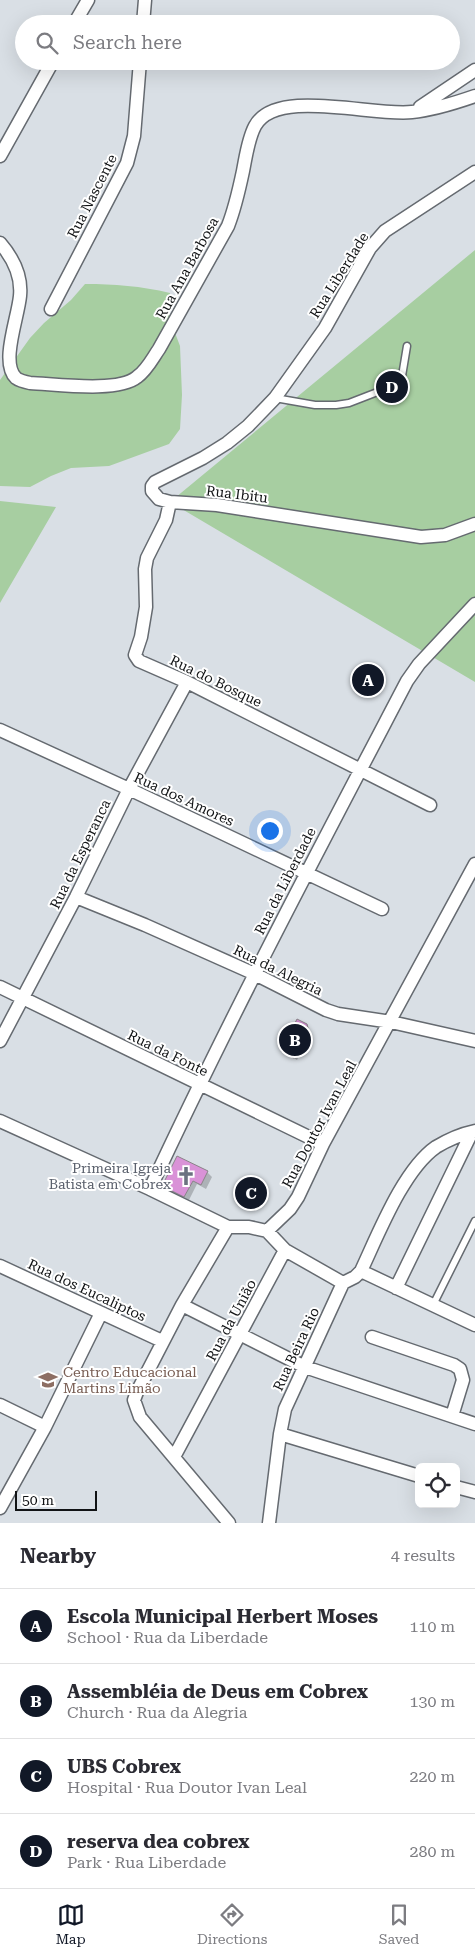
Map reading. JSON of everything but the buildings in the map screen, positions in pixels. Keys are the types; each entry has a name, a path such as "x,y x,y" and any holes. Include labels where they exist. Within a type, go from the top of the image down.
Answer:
{"street":[{"path":"79,15 88,0"},
{"path":"144,15 145,0"},
{"path":"0,156 48,70"},
{"name":"Rua Nascente","path":"51,309 127,163 132,148 139,70"},
{"path":"411,112 475,70"},
{"name":"Rua Ana Barbosa","path":"0,243 15,264 19,277 20,296 6,364 12,375 17,380 30,383 115,386 129,383 146,369 158,350 228,226 235,208 248,146 255,126 262,117 273,110 304,105 411,112 456,103 475,96"},
{"name":"Rua Liberdade","path":"274,398 325,328 370,248 385,231 475,172"},
{"path":"170,502 154,496 152,486 155,482 203,458 227,443 248,426 274,398"},
{"name":"Rua Ibitu","path":"170,502 217,505 421,537 445,535 475,524"},
{"name":"Rua do Bosque","path":"170,502 166,520 147,558 145,568 146,607 141,637 135,655 139,661 187,682 430,805"},
{"name":"Rua da Liberdade","path":"150,1189 199,1085 305,873 407,680 419,664 475,604"},
{"name":"Rua da Esperanca","path":"0,1041 76,897 129,789 187,682"},
{"name":"Rua dos Amores","path":"0,730 129,789 382,910"},
{"name":"Rua Doutor Ivan Leal","path":"266,1231 290,1209 298,1197 323,1144 391,1022 475,864"},
{"name":"Rua da Alegria","path":"76,897 145,925 255,974 326,1010 475,1041"},
{"name":"Rua da Fonte","path":"0,987 323,1144"},
{"path":"0,1121 150,1189 228,1227 258,1228 266,1231 285,1250 343,1283 361,1272 397,1196 418,1166 434,1148 455,1136 473,1131"},
{"path":"396,1288 473,1131"},
{"path":"228,1227 162,1341 134,1400 140,1417 229,1523"},
{"name":"Rua da União","path":"174,1457 285,1250"},
{"name":"Rua dos Eucaliptos","path":"0,1266 162,1341"},
{"path":"361,1272 475,1325"},
{"name":"Rua Beira Rio","path":"269,1523 280,1434 289,1396 305,1367 343,1283"},
{"path":"182,1305 305,1367 475,1424"},
{"path":"0,1508 44,1427 101,1313"},
{"path":"372,1337 454,1365 460,1369 462,1380 456,1418"},
{"path":"0,1405 44,1427"},
{"path":"456,1418 475,1416"},
{"path":"280,1434 415,1475"},
{"path":"460,1488 475,1492"}],"lane":[{"path":"274,398 315,405 336,405 349,403 393,386 402,376 407,346"},
{"path":"433,1305 475,1221"}],"green space":[{"path":"475,250 475,682 170,502"},
{"path":"85,284 128,286 170,293 169,317 180,346 182,395 180,429 169,444 109,466 71,468 30,487 0,486 0,380 30,338 71,300"},
{"path":"0,501 56,507 0,603"}],"place":[{"name":"reserva dea cobrex","path":"392,387"},
{"name":"Escola Municipal Herbert Moses","path":"368,680"},
{"name":"Assembléia de Deus em Cobrex","path":"295,1040"},
{"name":"Primeira Igreja Batista em Cobrex","path":"186,1176"},
{"name":"UBS Cobrex","path":"251,1193"},
{"name":"Centro Educacional Martins Limão","path":"48,1380"}]}
